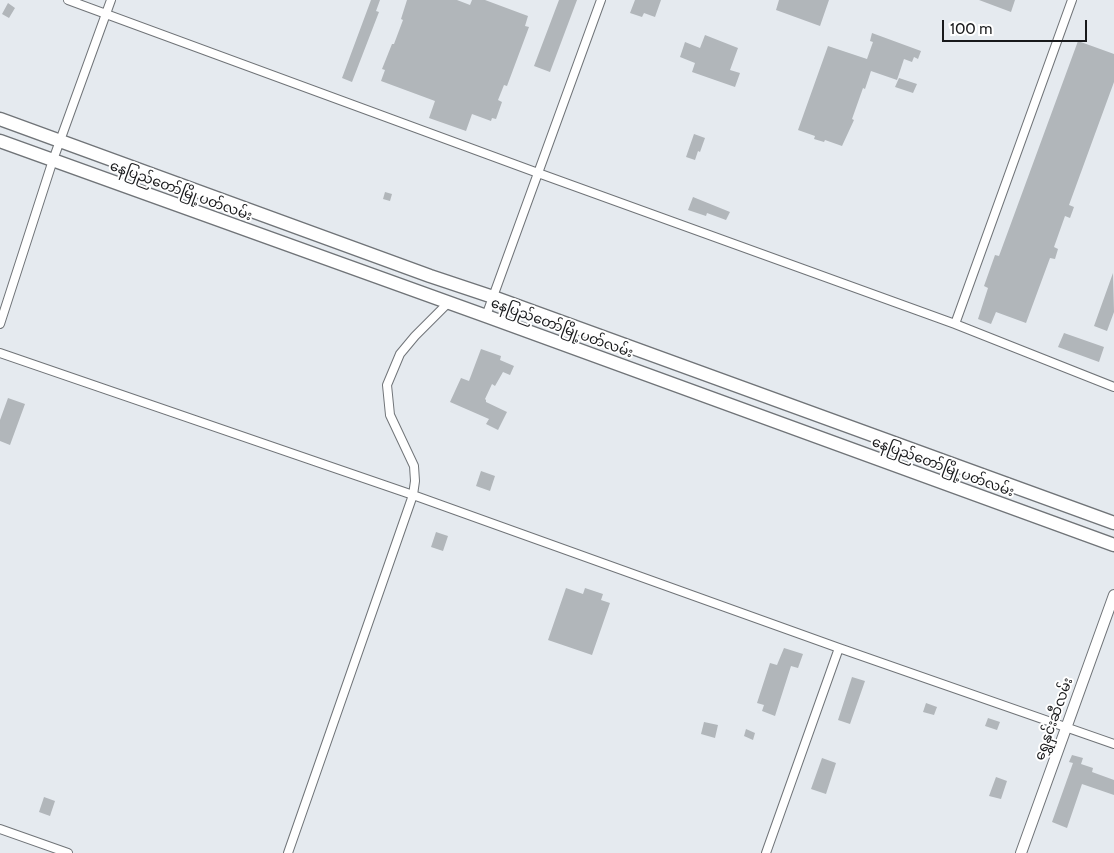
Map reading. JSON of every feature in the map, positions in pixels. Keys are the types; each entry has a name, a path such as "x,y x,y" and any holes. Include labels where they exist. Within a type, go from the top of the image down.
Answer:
{"main road":[{"name":"နေပြည်တော်မြို့ပတ်လမ်း","path":"0,119 430,276 493,296 1114,523"},
{"name":"နေပြည်တော်မြို့ပတ်လမ်း","path":"0,141 486,316 1114,546"}],"street":[{"path":"68,0 538,174 954,324 1114,387"},
{"path":"0,324 53,160 112,0"},
{"path":"486,316 601,0"},
{"path":"954,324 1072,0"},
{"path":"288,853 413,495 416,480 414,466 390,415 387,385 400,354 448,303"},
{"path":"0,353 413,495 839,648 1114,744"},
{"name":"ရွှေနှင်းဆီလမ်း","path":"1021,853 1065,726 1114,595"},
{"path":"766,853 839,648"},
{"path":"0,829 68,853"}],"building":[{"path":"371,0 380,0 376,11 379,12 352,82 342,78"},
{"path":"407,0 457,0 470,5 472,0 485,0 528,16 525,26 529,27 507,86 504,85 498,100 502,102 496,119 492,118 491,121 472,114 466,131 429,118 435,101 381,81 385,70 382,69 403,20 401,19"},
{"path":"559,0 577,0 550,72 534,66"},
{"path":"635,0 661,0 655,17 644,13 642,17 630,13"},
{"path":"779,0 829,0 820,26 776,10"},
{"path":"979,0 1015,0 1011,12"},
{"path":"8,3 15,8 9,18 2,14"},
{"path":"872,33 921,51 918,59 914,57 912,62 904,59 897,80 871,71 852,119 854,120 842,146 825,140 824,142 814,139 815,136 798,130 828,46 867,59 873,42 870,41"},
{"path":"705,35 738,48 730,70 740,73 735,87 692,72 695,63 680,57 685,42 700,48"},
{"path":"1078,41 1114,54 1114,82 1069,205 1074,207 1070,218 1065,216 1054,247 1058,249 1055,259 1050,258 1026,323 996,312 991,324 978,319 988,288 984,286 995,255 999,256"},
{"path":"899,78 917,84 913,93 895,87"},
{"path":"694,134 705,138 695,160 686,157"},
{"path":"385,192 392,194 390,201 383,199"},
{"path":"693,197 730,212 726,220 707,213 706,216 688,210"},
{"path":"1113,273 1114,312 1107,331 1094,326"},
{"path":"1064,333 1104,347 1099,362 1058,347"},
{"path":"481,349 501,356 500,360 514,366 510,375 503,372 495,386 492,384 485,399 486,402 507,412 498,430 486,424 489,419 450,402 461,378 469,381"},
{"path":"8,398 25,404 10,445 0,441 0,420"},
{"path":"481,471 495,476 490,491 476,486"},
{"path":"436,532 448,536 443,551 431,547"},
{"path":"566,588 583,594 585,588 603,594 601,600 610,603 592,655 548,640"},
{"path":"784,648 803,654 798,668 791,666 775,716 762,711 764,705 757,703 770,663 777,665"},
{"path":"852,677 865,681 850,724 838,720"},
{"path":"926,703 937,707 934,715 923,712"},
{"path":"988,718 1000,722 997,730 985,726"},
{"path":"704,722 718,725 715,738 701,734"},
{"path":"746,729 755,733 753,740 744,736"},
{"path":"1072,755 1083,758 1081,764 1093,768 1092,772 1114,780 1114,795 1082,784 1067,828 1052,822 1073,763 1069,762"},
{"path":"822,758 836,763 826,794 811,789"},
{"path":"996,777 1007,781 1001,799 989,796"},
{"path":"44,797 55,801 50,816 39,812"}]}
